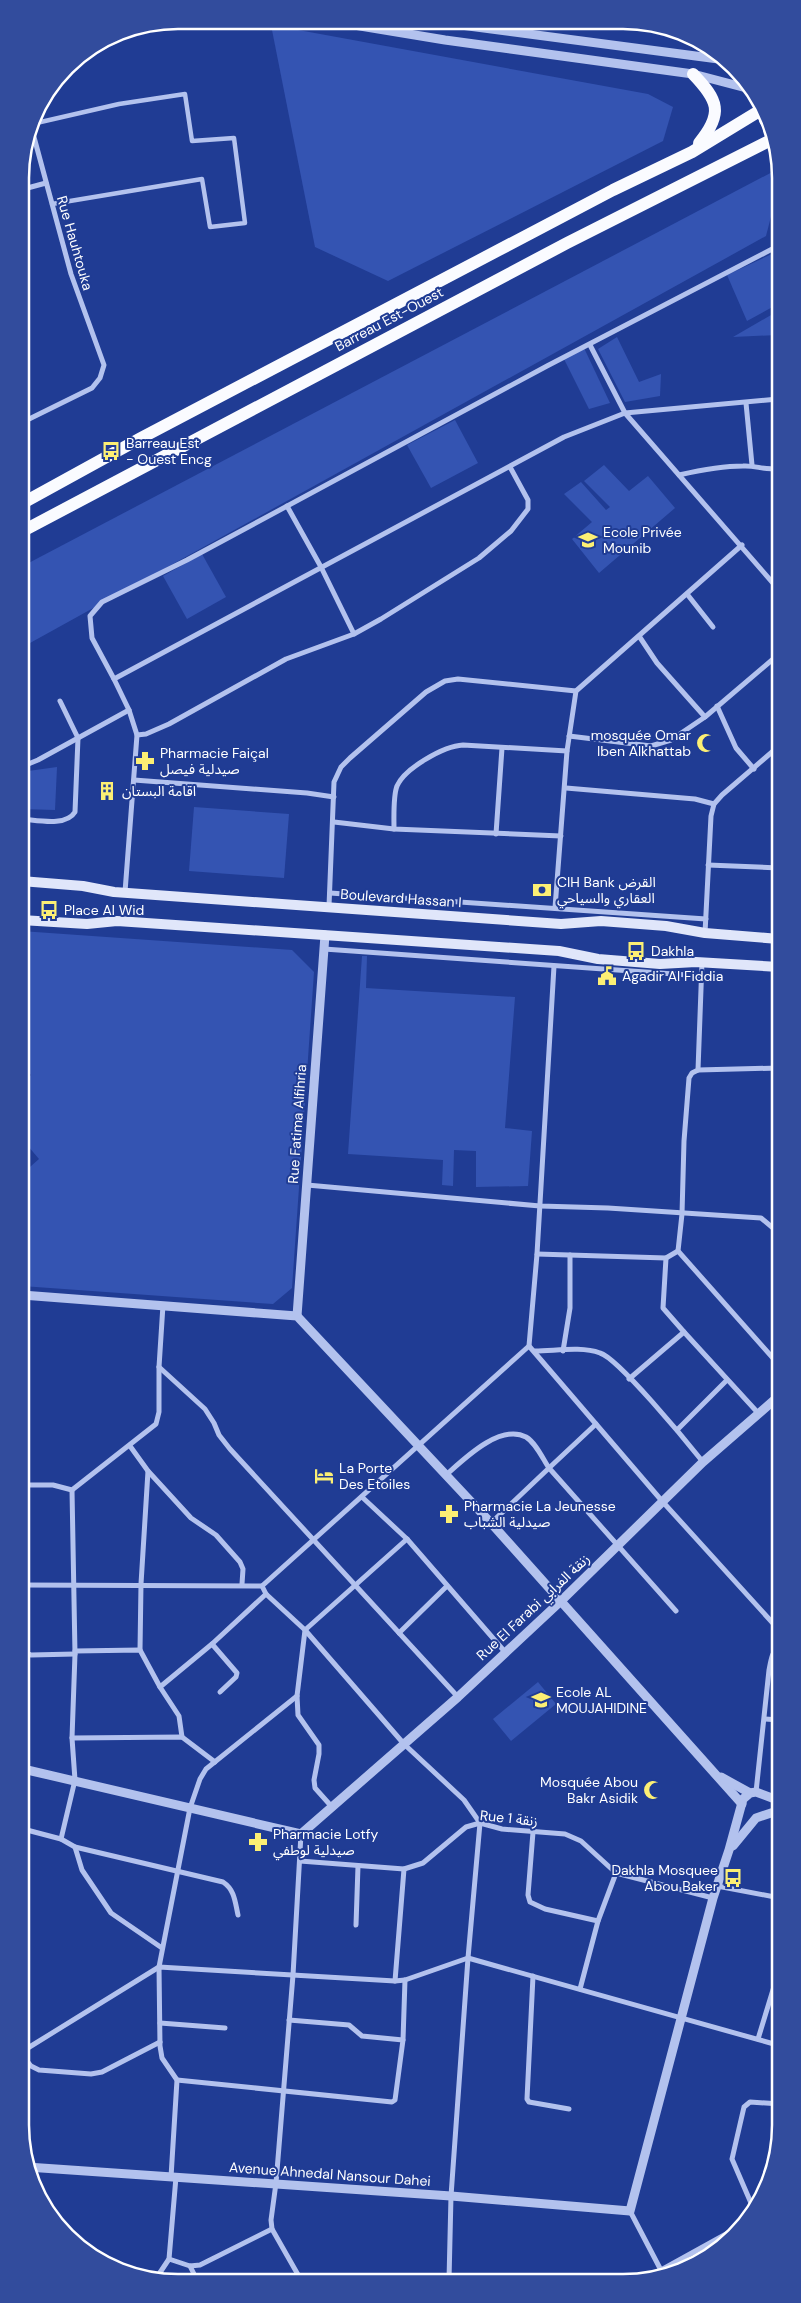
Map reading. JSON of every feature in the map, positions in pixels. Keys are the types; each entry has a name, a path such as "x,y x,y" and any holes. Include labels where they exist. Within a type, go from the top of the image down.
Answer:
{"main road":[{"path":"692,152 711,127 716,111 711,94 693,74"},
{"name":"Barreau Est-Ouest","path":"29,500 149,434 613,190 692,152 755,108"},
{"name":"Barreau Est-Ouest","path":"29,528 567,243 767,142"},
{"name":"Boulevard Hassan I","path":"29,882 125,892 561,924 592,921 666,926 705,933 772,938"},
{"path":"29,920 87,924 116,921 559,952 593,959 660,964 702,962 772,967"}],"street":[{"path":"378,29 693,74 741,86"},
{"path":"491,29 713,58"},
{"path":"39,123 119,104 185,94 192,141 234,138 245,223 210,227 202,179 52,204"},
{"name":"Rue Hauhtouka","path":"29,419 92,388 100,378 104,365 80,302 35,137"},
{"path":"29,188 46,183"},
{"path":"125,892 137,735 129,710 91,634 90,616 102,602 288,506 772,249"},
{"path":"590,345 625,413 742,545 772,582"},
{"path":"114,679 564,437 625,413 772,400"},
{"path":"746,403 752,466"},
{"path":"679,475 715,467 752,466 759,469 772,468"},
{"path":"137,735 146,734 169,724 286,659 354,634 456,573 484,553 511,531 524,516 529,504 510,467"},
{"path":"288,506 354,634"},
{"path":"555,908 566,788 567,751 576,691 742,545"},
{"path":"687,594 713,628"},
{"path":"639,636 657,663 705,716"},
{"path":"569,736 651,746 671,740 705,716 772,660"},
{"path":"329,906 334,822 334,782 341,767 350,758 426,692 445,681 458,679 576,691"},
{"path":"29,819 64,821 72,818 76,801 78,738 60,701"},
{"path":"717,706 736,748 754,769"},
{"path":"29,764 129,710"},
{"path":"394,829 398,783 419,764 452,746 567,751"},
{"path":"496,834 502,748"},
{"path":"705,933 711,816 714,804 772,752"},
{"path":"134,780 306,793 334,797"},
{"path":"566,788 695,799 714,804"},
{"path":"334,822 394,829 562,836"},
{"path":"708,865 772,868"},
{"path":"330,893 706,919"},
{"name":"Rue Fatima Alfihria","path":"297,1316 326,935"},
{"path":"324,949 702,976"},
{"path":"698,1070 702,962"},
{"path":"29,1585 242,1584 262,1586 529,1346 537,1254 554,966"},
{"path":"772,1068 698,1070 692,1073 689,1078 684,1142 682,1214 678,1251 772,1357"},
{"path":"307,1185 540,1206 608,1208 761,1218 772,1227"},
{"path":"537,1254 666,1258 678,1251"},
{"path":"562,1351 570,1308 570,1256"},
{"path":"666,1258 663,1308 759,1414"},
{"path":"29,1296 297,1316 562,1600 716,1775 748,1816 760,1816 772,1812"},
{"path":"72,1490 130,1446 157,1422 163,1306"},
{"path":"629,1378 684,1332"},
{"path":"529,1346 662,1501 772,1622"},
{"path":"535,1351 591,1351 604,1354 629,1378 703,1462"},
{"path":"159,1367 205,1409 219,1435 230,1449 458,1697"},
{"path":"676,1430 727,1380"},
{"name":"Rue El Farabi زنقة الفرابي","path":"301,1834 458,1697 562,1600 703,1462 772,1402"},
{"path":"491,1523 596,1424"},
{"path":"446,1475 484,1443 492,1439 516,1435 526,1437 549,1468 676,1611"},
{"path":"130,1446 148,1470 191,1518 216,1535 240,1562 243,1570 242,1584"},
{"path":"148,1470 141,1584 140,1650 160,1687 179,1716 182,1737"},
{"path":"29,1484 53,1485 72,1490"},
{"path":"61,1839 75,1780 72,1738 75,1585 72,1490"},
{"path":"362,1497 406,1539 505,1652"},
{"path":"332,1807 315,1788 314,1780 319,1745 299,1718 296,1696 305,1630 406,1539"},
{"path":"262,1586 266,1594 305,1630 404,1744 464,1800 480,1824 468,1958 451,2196 449,2274"},
{"path":"399,1633 447,1586"},
{"path":"160,1687 212,1644 266,1594"},
{"path":"212,1644 237,1673 236,1677 220,1692"},
{"path":"29,1654 140,1650"},
{"path":"729,1850 768,1806 757,1793 772,1655"},
{"path":"160,2273 169,2259 177,2080 162,2058 158,1967 190,1808 200,1778 215,1762 296,1696"},
{"path":"765,1719 772,1719"},
{"path":"72,1738 182,1737 215,1762"},
{"path":"29,1770 301,1834 284,2092 271,2220 272,2229 298,2274"},
{"path":"716,1775 772,1798"},
{"path":"660,2269 630,2211 713,1898 746,1796 757,1793"},
{"name":"Rue 1 زنقة","path":"300,1861 404,1869 429,1859 466,1828 480,1824 502,1829 565,1834 576,1838 616,1873 713,1898"},
{"path":"29,1831 61,1839 75,1847 217,1880 230,1887 238,1914"},
{"path":"532,1832 528,1895 530,1902 545,1909 598,1921"},
{"path":"75,1847 82,1870 111,1913 162,1948"},
{"path":"356,1925 358,1866"},
{"path":"395,1981 404,1869"},
{"path":"580,1989 598,1921 616,1873"},
{"path":"717,1886 772,1896"},
{"path":"29,2047 158,1967 395,1981 405,1980 468,1958 772,2044"},
{"path":"533,1976 527,2099 529,2102 569,2109"},
{"path":"177,2080 392,2102 395,2100 403,2040 405,1980"},
{"path":"758,2040 772,1993"},
{"path":"289,2020 349,2025 362,2036 403,2040"},
{"path":"160,2023 225,2028"},
{"path":"29,2064 39,2070 91,2074 102,2072 160,2042"},
{"path":"751,2202 732,2159 744,2107 750,2102 772,2103"},
{"name":"Avenue Ahnedal Nansour Dahei","path":"35,2168 451,2196 630,2211"},
{"path":"169,2259 190,2266 208,2262 272,2229"},
{"path":"665,2268 724,2235"},
{"path":"190,2266 194,2274"}],"shaded area":[{"path":"272,29 293,29 648,94 673,107 663,141 388,281 315,247"},
{"path":"772,172 772,212 766,236 29,644 29,563"},
{"path":"772,254 772,307 747,321 727,275"},
{"path":"772,314 772,335 733,337"},
{"path":"617,337 639,382 661,374 660,396 625,402 598,349"},
{"path":"584,348 610,403 589,409 564,359"},
{"path":"455,420 478,463 431,488 407,445"},
{"path":"604,465 629,491 648,476 675,508 599,573 572,539 592,522 564,494 581,482 606,510 610,507 584,481"},
{"path":"202,554 226,597 187,619 163,576"},
{"path":"57,767 55,810 29,809 29,771"},
{"path":"194,807 289,814 284,878 189,871"},
{"path":"29,932 292,950 314,972 292,1288 273,1304 29,1287 29,1168 39,1159 29,1147 29,1077 31,1075 29,1073"},
{"path":"362,956 367,956 366,988 515,997 505,1128 532,1131 528,1186 476,1187 476,1151 454,1150 453,1186 442,1185 443,1160 348,1154"},
{"path":"538,1682 556,1704 511,1741 493,1719"}],"place":[{"name":"Barreau Est - Ouest Encg","path":"111,451"},
{"name":"Ecole Privée Mounib","path":"588,540"},
{"name":"mosquée Omar Iben Alkhattab","path":"706,743"},
{"name":"Pharmacie Faiçal صيدلية فيصل","path":"145,761"},
{"name":"اقامة البستان","path":"107,791"},
{"name":"CIH Bank القرض العقاري والسياحي","path":"542,890"},
{"name":"Place Al Wid","path":"49,910"},
{"name":"Dakhla","path":"636,951"},
{"name":"Agadir Al Fiddia","path":"607,976"},
{"name":"La Porte Des Etoiles","path":"324,1476"},
{"name":"Pharmacie La Jeunesse صيدلية الشباب","path":"449,1514"},
{"name":"Ecole AL MOUJAHIDINE","path":"541,1700"},
{"name":"Mosquée Abou Bakr Asidik","path":"653,1790"},
{"name":"Pharmacie Lotfy صيدلية لوطفي","path":"258,1842"},
{"name":"Dakhla Mosquee Abou Baker","path":"733,1878"}]}
